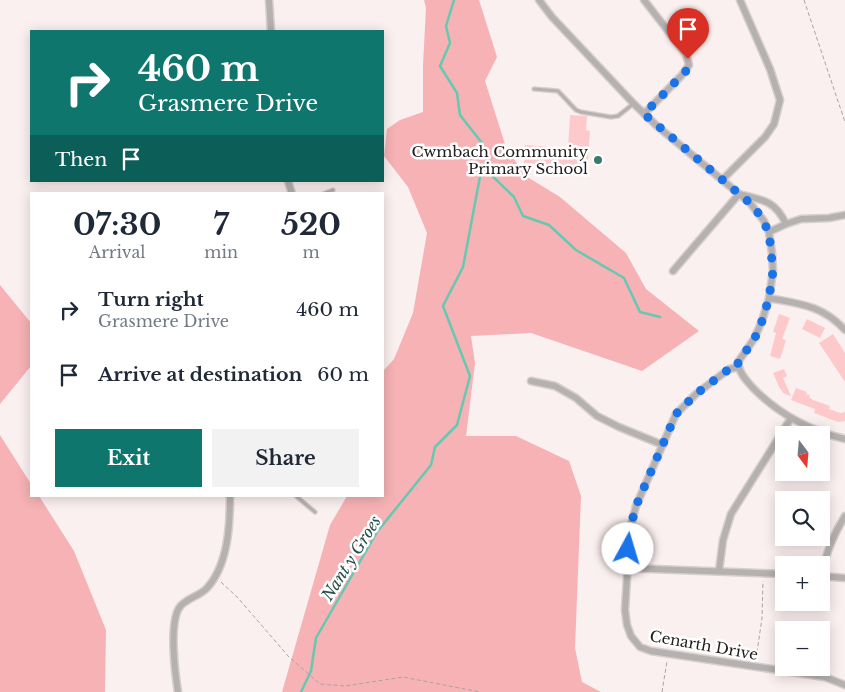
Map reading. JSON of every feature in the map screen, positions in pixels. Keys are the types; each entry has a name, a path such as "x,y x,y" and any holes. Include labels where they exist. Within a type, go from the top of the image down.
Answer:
{"street":[{"path":"269,0 271,30"},
{"path":"539,0 552,18 644,114 723,179 757,211 769,232 773,271 769,298 762,321 754,340 738,362 738,367 744,379 762,397 791,418 812,428 845,439"},
{"path":"644,0 686,54 689,65 682,75 644,114"},
{"path":"723,179 765,136 774,124 780,100 770,69 740,0"},
{"path":"740,194 775,206 786,224"},
{"path":"673,271 740,194"},
{"path":"769,232 801,219 829,218 845,215"},
{"path":"769,298 811,306 835,320 845,330"},
{"name":"Cenarth Drive","path":"738,367 729,369 676,414 636,506 630,529 627,568 625,610 627,625 631,636 640,647 651,651 825,678 845,685"},
{"path":"531,381 556,386 576,398 597,416 619,427 663,444"},
{"path":"719,570 723,540 731,514 791,418"},
{"path":"178,692 174,657 175,618 179,608 185,602 201,593 214,576 227,543 230,497"},
{"path":"826,556 834,534 845,516"},
{"path":"627,568 775,574"},
{"path":"830,577 845,578"}],"lane":[{"path":"534,89 558,91 576,110 611,117 618,116 634,104"},
{"path":"328,192 333,190"},
{"path":"297,497 315,512"}],"path":[{"path":"804,0 845,122"},
{"path":"754,667 762,618 763,573"},
{"path":"214,576 238,598 289,657 320,684 345,686 403,676 480,692"},
{"path":"662,692 668,654"}],"shaded area":[{"path":"424,0 479,0 497,57 485,81 505,144 524,175 560,197 626,253 646,289 699,331 642,371 531,333 471,336 475,363 466,436 516,436 569,461 581,496 575,648 582,682 601,692 282,692 330,525 346,497 384,497 384,370 394,359 413,313 427,233 408,187 384,156 387,129 400,120 423,112 426,8"},
{"path":"0,285 30,322 30,367 0,404"},
{"path":"0,435 30,482 30,497 40,497 74,551 106,630 105,692 0,692"}],"building":[{"path":"570,115 587,116 586,130 590,131 587,173 550,171 550,165 524,163 525,145 568,148"},
{"path":"779,314 790,318 782,339 786,340 780,359 770,356 776,333 773,332"},
{"path":"807,319 825,328 820,338 802,329"},
{"path":"833,334 845,353 845,382 819,343"},
{"path":"784,369 787,376 783,378 791,396 783,393 773,373"},
{"path":"796,388 807,392 806,394 810,395 809,397 813,400 830,406 829,409 840,413 845,412 845,421 838,422 814,413 815,409 791,400"}],"waterway":[{"path":"454,0 446,26 450,43 440,66 457,93 460,115 482,143 488,161 482,166 514,197 523,216 549,225 576,250 624,278 640,312 660,317"},
{"name":"Nant y Groes","path":"301,692 311,671 316,638 377,532 431,465 435,447 457,425 470,376 443,306 463,267 482,166"}],"place":[{"name":"Cwmbach Community Primary School","path":"598,160"}],"route":[{"path":"628,549 630,529 636,506 676,414 696,394 729,369 738,367 738,362 754,340 762,321 769,298 773,271 769,232 757,211 723,179 644,114 686,71 689,65 688,59"}]}
